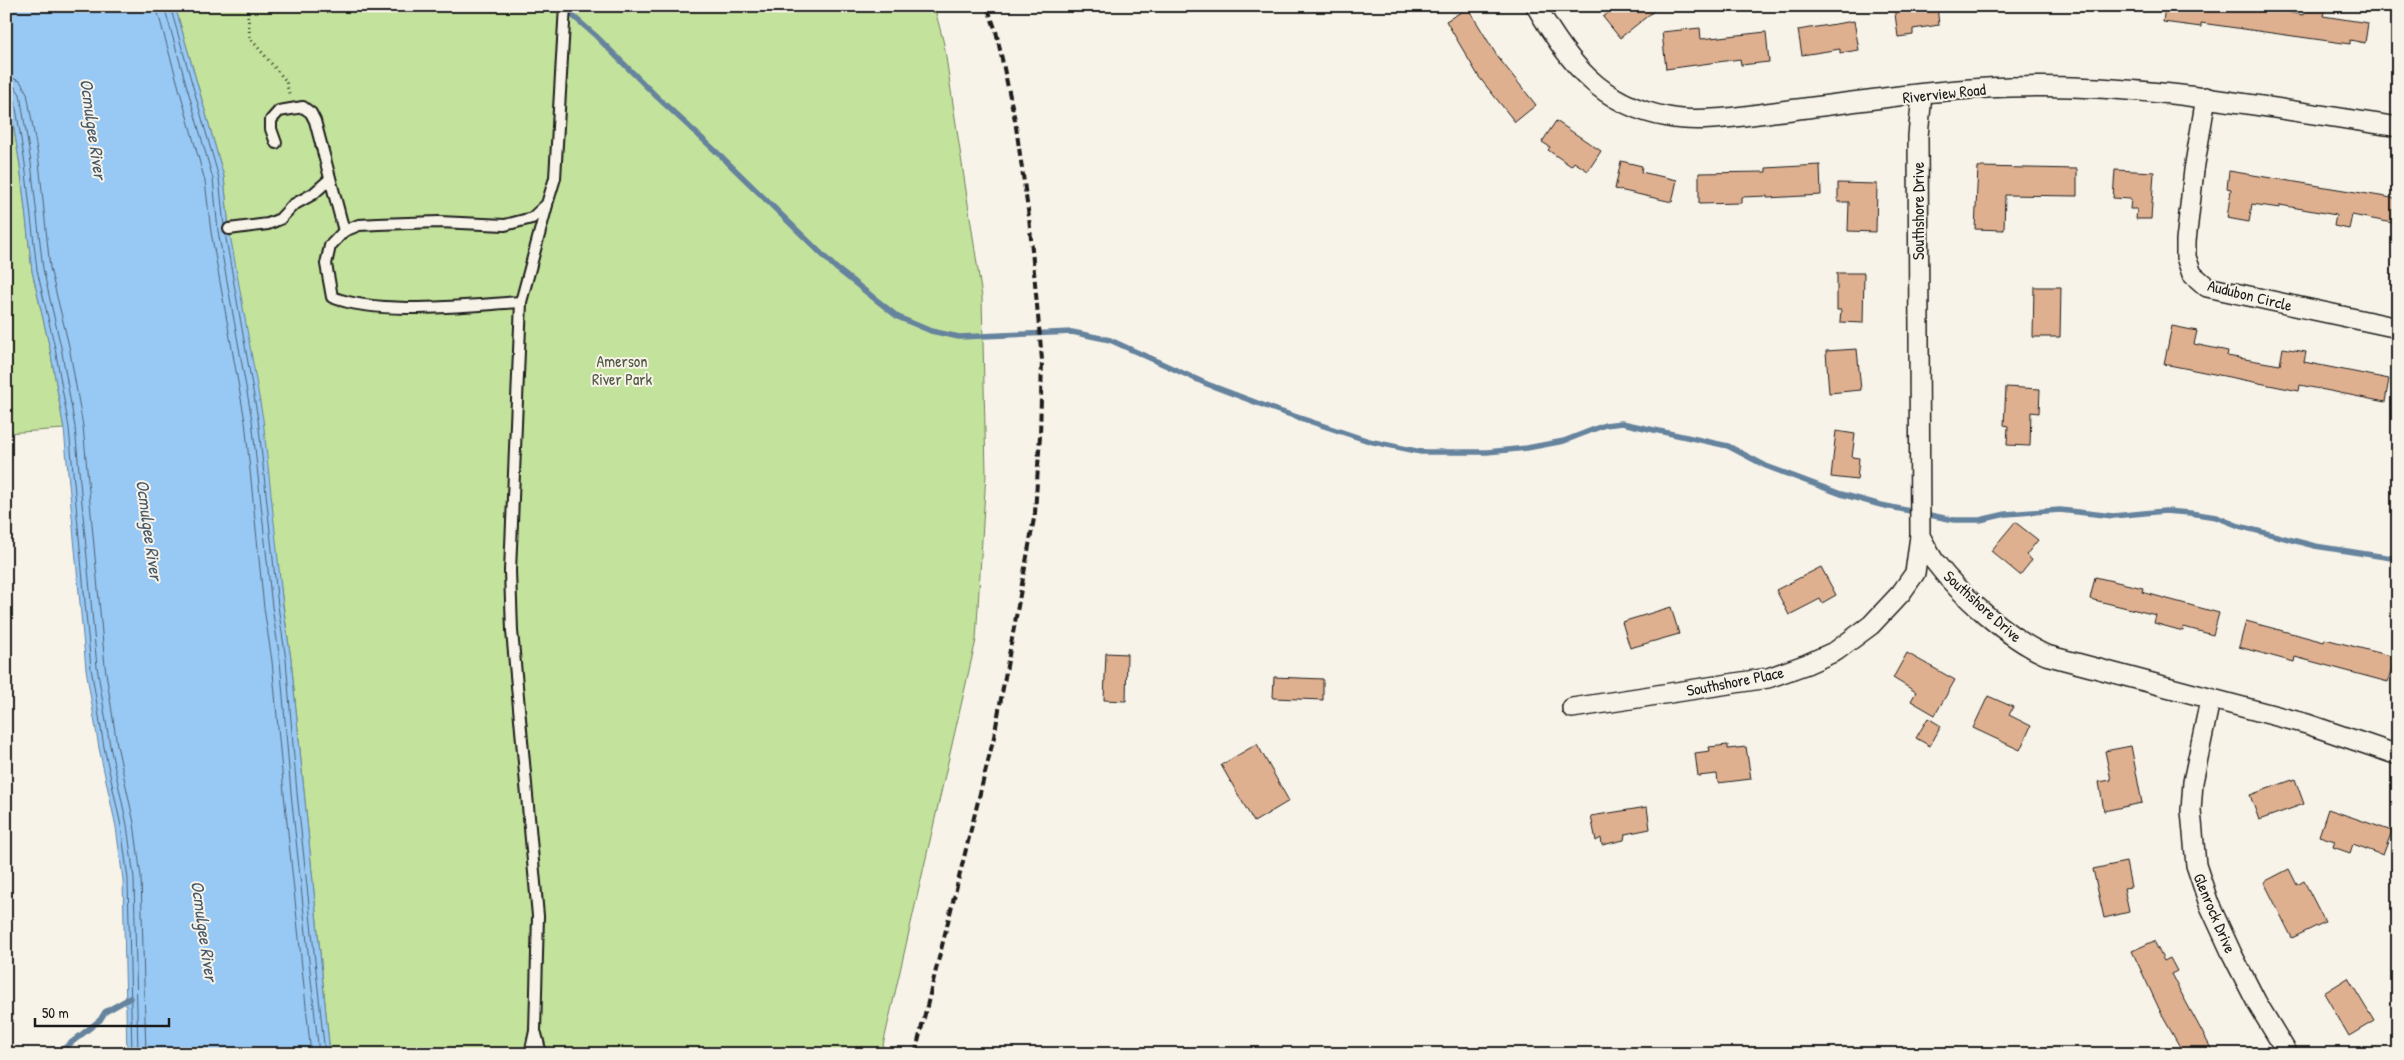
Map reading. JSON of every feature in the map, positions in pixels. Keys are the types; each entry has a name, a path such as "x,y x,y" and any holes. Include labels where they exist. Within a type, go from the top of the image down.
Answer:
{"street":[{"name":"Riverview Road","path":"1536,6 1565,53 1598,87 1618,100 1669,118 1691,119 1740,116 1922,94 2010,86 2101,88 2206,97 2398,128"},
{"name":"Southshore Drive","path":"1922,94 1918,136 1920,536 1935,562 1973,602 2030,648 2046,655 2210,700 2307,724 2398,755"},
{"name":"Audubon Circle","path":"2206,97 2194,170 2186,241 2186,257 2192,274 2207,287 2398,328"},
{"name":"Southshore Place","path":"1572,708 1768,678 1808,664 1836,650 1871,625 1901,593 1915,573 1920,536"},
{"name":"Glenrock Drive","path":"2210,700 2193,782 2190,811 2196,865 2209,904 2232,954 2257,1004 2288,1054"}],"lane":[{"path":"530,1054 535,1031 538,916 513,641 510,571 522,302 555,178 565,6"},
{"path":"276,143 271,129 271,120 279,111 303,107 311,113 315,121 344,231"},
{"path":"229,229 268,224 280,219 294,205 313,194 330,179"},
{"path":"522,302 419,307 344,302 332,297 326,264 330,246 344,231 359,225 439,222 505,225 532,218 547,204"},
{"path":"535,1031 541,1054"}],"path":[{"path":"246,6 250,38 286,81 292,108"}],"green space":[{"name":"Amerson River Park","path":"175,6 934,6 944,44 982,297 986,473 976,640 881,1054 330,1054 291,659 229,229 224,177"},
{"path":"6,82 20,165 32,271 50,349 64,429 6,433"}],"water":[{"name":"Ocmulgee River","path":"6,6 175,6 224,177 229,229 263,419 283,606 291,659 330,1054 127,1054 123,880 116,827 99,748 86,669 64,429 50,349 32,271 20,165 6,82"}],"building":[{"path":"1617,6 1660,6 1620,38 1603,17"},
{"path":"1894,6 1937,6 1939,25 1913,29 1913,35 1898,37"},
{"path":"2165,6 2254,6 2303,15 2304,6 2312,6 2325,8 2323,16 2368,23 2365,43 2350,40 2350,44 2201,23 2201,27 2163,22"},
{"path":"1468,8 1497,56 1536,105 1515,122 1479,77 1446,21"},
{"path":"1854,21 1859,50 1840,53 1840,49 1802,55 1798,30"},
{"path":"1700,28 1701,39 1766,32 1769,62 1741,65 1740,59 1666,69 1662,32"},
{"path":"1556,121 1601,151 1588,171 1574,162 1571,166 1548,150 1550,147 1542,142"},
{"path":"1621,161 1642,166 1641,172 1677,180 1672,202 1615,189"},
{"path":"1820,165 1821,195 1767,198 1767,196 1741,197 1741,203 1699,204 1699,173 1766,172 1766,168"},
{"path":"1978,167 2077,169 2077,196 2005,195 2004,230 1975,229"},
{"path":"2115,170 2154,172 2151,219 2136,219 2137,209 2130,209 2131,199 2113,198"},
{"path":"2229,171 2398,199 2398,224 2352,215 2349,229 2334,226 2336,215 2280,205 2280,208 2252,204 2249,222 2227,218 2231,189 2227,188"},
{"path":"1838,183 1877,184 1876,232 1848,231 1849,202 1838,202"},
{"path":"1837,273 1864,273 1863,323 1840,322 1841,310 1837,310"},
{"path":"2034,287 2061,287 2060,337 2033,337"},
{"path":"2172,326 2197,331 2194,344 2228,351 2227,356 2280,365 2283,348 2306,352 2304,362 2389,379 2385,402 2300,385 2299,391 2164,364"},
{"path":"1857,349 1861,390 1829,393 1826,351"},
{"path":"2006,387 2040,389 2039,413 2031,412 2030,446 2007,445 2008,426 2004,425"},
{"path":"1836,431 1855,434 1852,457 1859,458 1857,480 1831,477"},
{"path":"2015,522 2038,540 2026,555 2032,560 2020,575 1991,551"},
{"path":"1821,567 1836,595 1822,603 1820,599 1789,615 1776,590"},
{"path":"2095,577 2143,588 2142,592 2219,613 2213,635 2184,627 2183,631 2154,623 2156,615 2090,599"},
{"path":"1671,607 1679,634 1630,648 1622,622"},
{"path":"2246,621 2324,642 2325,639 2395,657 2388,682 2295,657 2294,662 2239,647"},
{"path":"1106,653 1127,654 1126,701 1104,700"},
{"path":"1907,653 1955,680 1935,715 1911,701 1916,692 1893,678"},
{"path":"1274,677 1323,679 1323,700 1273,698"},
{"path":"1988,696 2013,707 2009,715 2031,726 2020,750 1973,728"},
{"path":"1928,718 1941,726 1930,746 1916,738"},
{"path":"1257,744 1289,801 1254,822 1221,765"},
{"path":"1728,745 1728,749 1746,747 1751,779 1718,783 1717,774 1698,776 1695,753 1710,751 1709,747"},
{"path":"2131,746 2142,803 2104,811 2099,782 2111,780 2105,751"},
{"path":"2295,779 2304,804 2259,820 2250,795"},
{"path":"1647,807 1650,829 1625,834 1624,840 1602,845 1601,838 1596,841 1591,816"},
{"path":"2328,809 2392,831 2383,855 2353,844 2350,853 2333,847 2335,841 2319,836"},
{"path":"2126,862 2131,887 2124,888 2129,912 2104,918 2093,869"},
{"path":"2289,869 2297,885 2304,881 2325,922 2292,938 2264,882"},
{"path":"2154,941 2164,961 2170,958 2177,971 2171,974 2214,1054 2184,1054 2163,1017 2132,951"},
{"path":"2348,978 2374,1021 2349,1036 2324,993"}],"waterway":[{"path":"565,9 596,36 836,268 898,317 931,331 959,337 1072,332 1110,340 1207,384 1276,410 1369,441 1421,452 1487,452 1527,448 1564,441 1605,425 1622,423 1728,446 1766,466 1841,494 1881,505 1954,520 1980,520 2006,514 2060,510 2113,516 2165,511 2190,513 2216,517 2239,526 2315,546 2398,559"},
{"path":"57,1054 100,1020 105,1012 130,998"}],"railway":[{"path":"915,1054 994,737 1035,513 1042,360 1029,217 1015,120 996,31 987,6"}]}
